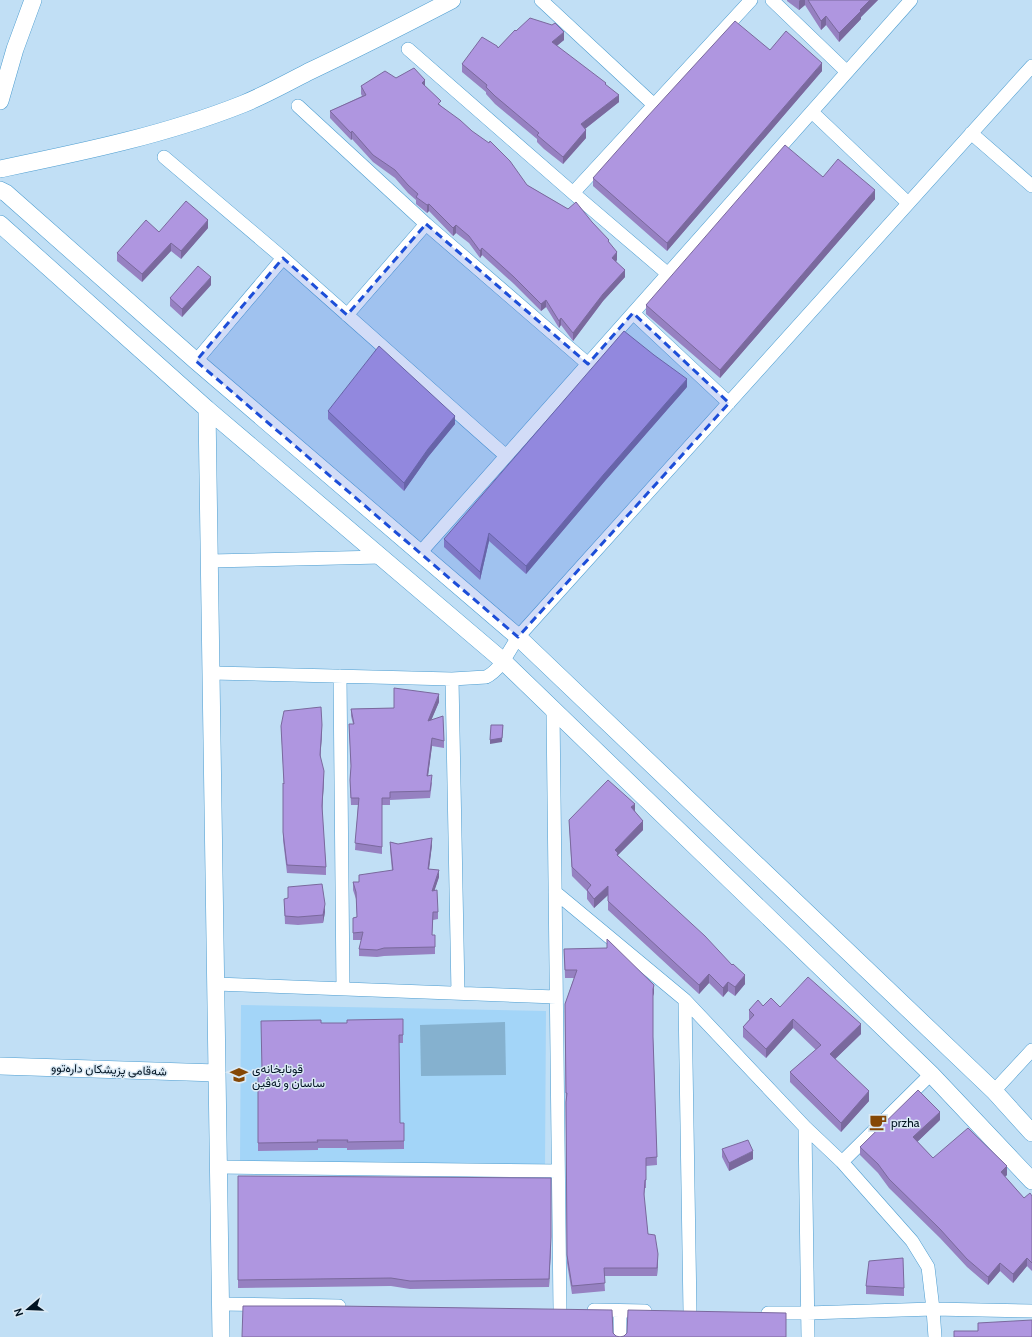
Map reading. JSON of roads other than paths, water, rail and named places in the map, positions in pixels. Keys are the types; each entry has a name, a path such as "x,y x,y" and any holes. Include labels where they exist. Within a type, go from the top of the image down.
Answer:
{"street":[{"path":"0,101 15,49 33,0"},
{"path":"0,169 66,156 144,137 200,120 244,104 391,32 452,0"},
{"path":"541,0 654,105"},
{"path":"573,193 751,0"},
{"path":"772,0 847,72"},
{"path":"420,553 911,0"},
{"path":"408,49 668,274"},
{"path":"212,673 452,679 486,677 494,672 518,637 1032,66"},
{"path":"298,106 426,224 588,364"},
{"path":"812,112 908,203"},
{"path":"971,133 1032,186"},
{"path":"164,157 283,258 506,456"},
{"path":"0,190 12,198 196,361 518,637 994,1091 1032,1133"},
{"path":"0,224 208,409 502,660 931,1074 1032,1181"},
{"path":"347,315 426,224"},
{"path":"196,361 283,258"},
{"path":"633,313 729,403"},
{"path":"208,409 221,1337"},
{"path":"210,561 382,557"},
{"path":"340,676 343,989"},
{"path":"452,679 458,993"},
{"path":"553,710 560,1310"},
{"path":"555,892 685,1000 805,1127 842,1162 912,1241 928,1267 935,1337"},
{"path":"216,984 556,997"},
{"path":"685,1000 690,1312"},
{"path":"994,1091 1032,1050"},
{"name":"شەقامی پزیشکان دارەتوو","path":"0,1066 217,1073"},
{"path":"842,1162 931,1074"},
{"path":"805,1127 808,1337"},
{"path":"218,1167 558,1171"},
{"path":"220,1304 354,1306"},
{"path":"544,1309 659,1311"},
{"path":"753,1312 807,1313 933,1309 1032,1310"},
{"path":"620,1310 620,1337"},
{"path":"675,1311 706,1312"}],"place":[{"name":"قوتابخانەی ساسان و ئەڤین","path":"239,1075"},
{"name":"przha","path":"878,1122"}]}
